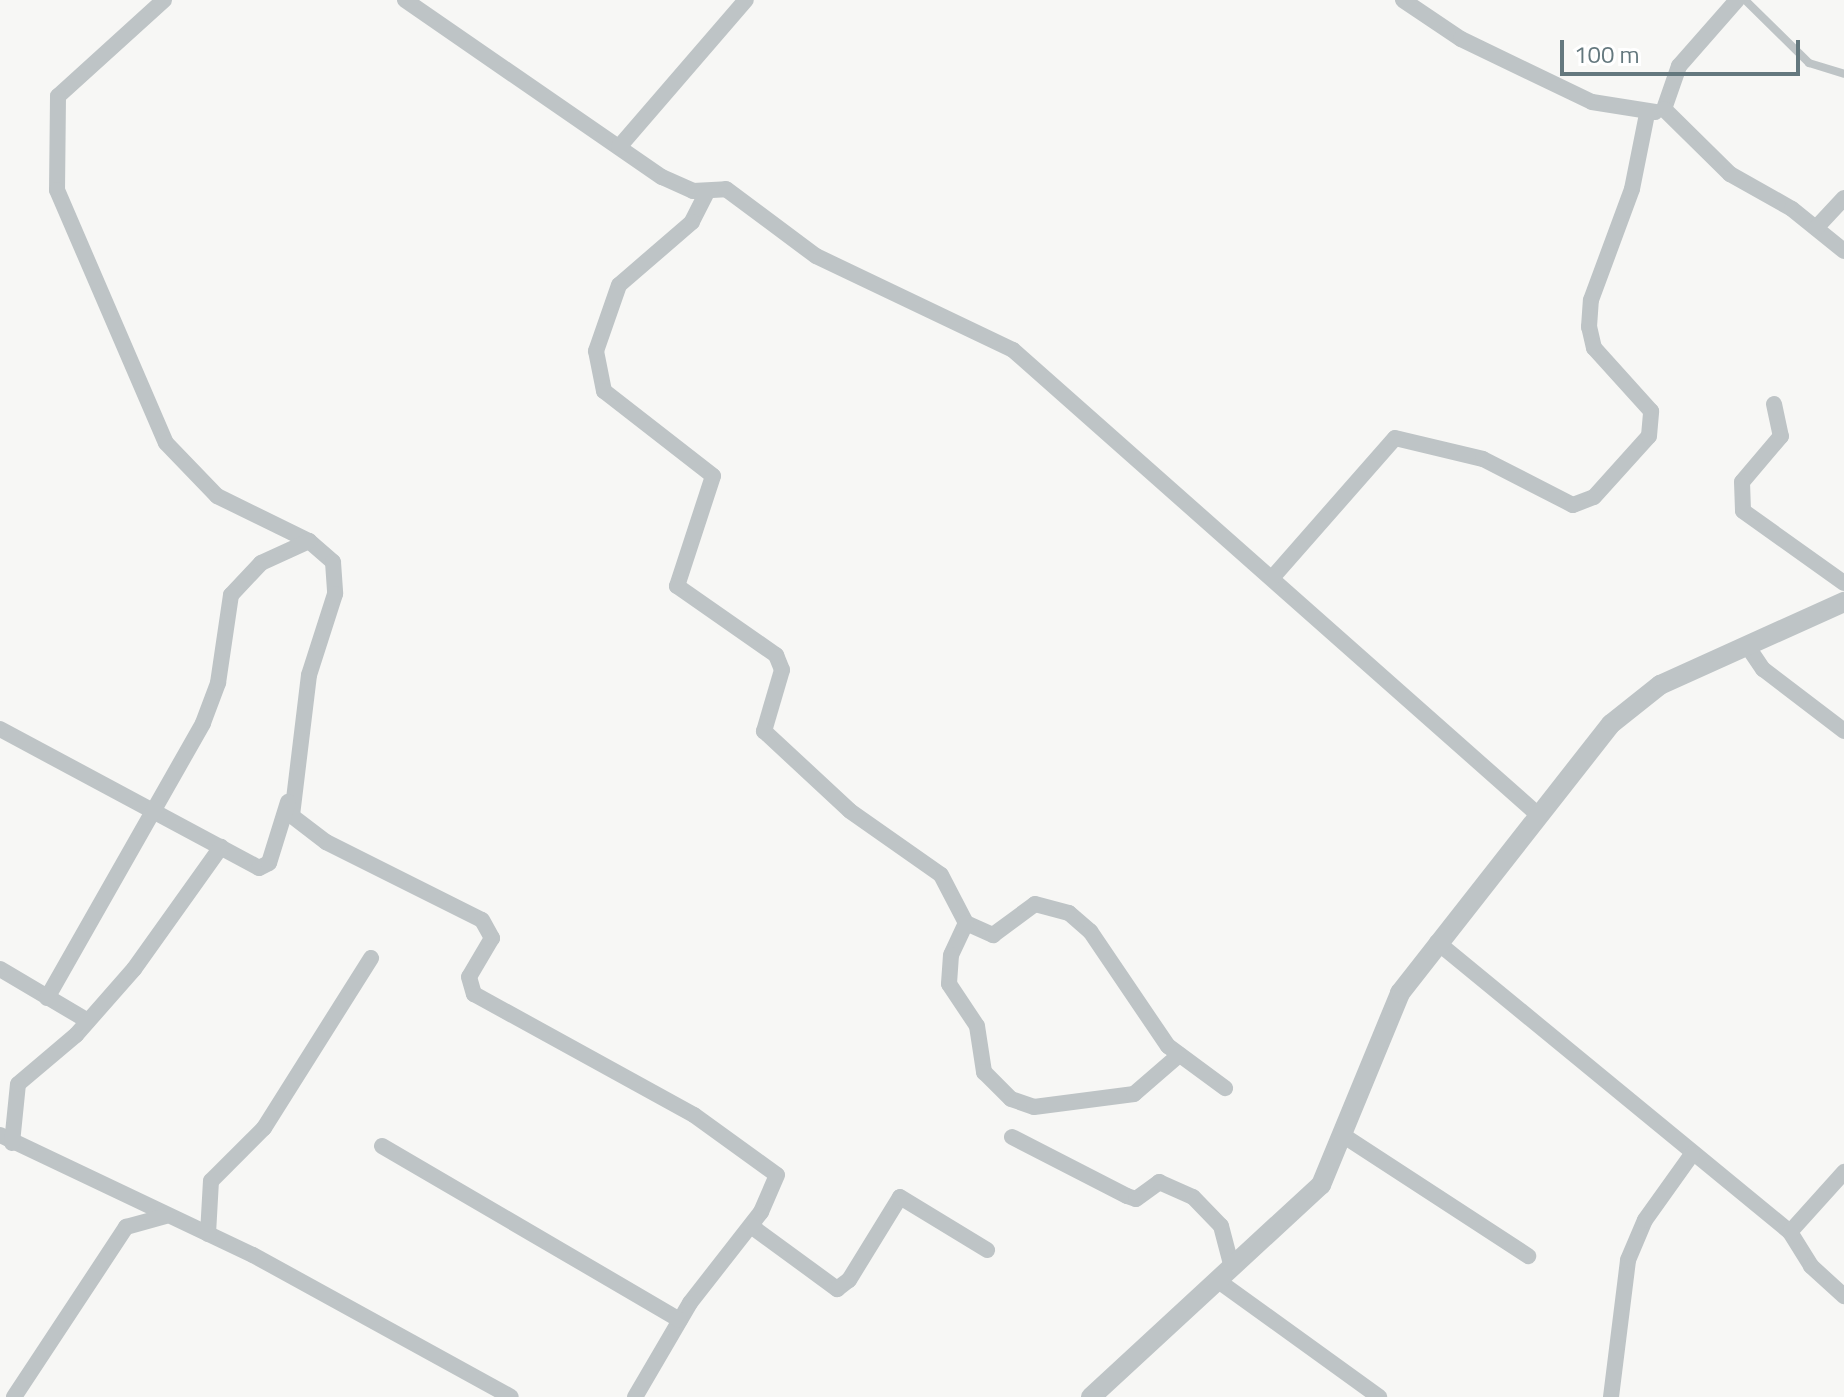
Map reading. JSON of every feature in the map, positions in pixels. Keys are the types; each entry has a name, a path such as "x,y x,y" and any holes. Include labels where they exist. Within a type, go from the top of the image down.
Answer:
{"street":[{"path":"0,729 264,868 288,802 311,665 335,594 333,562 309,541 217,496 166,443 57,190 58,96 164,0"},
{"path":"405,0 683,188 707,192 726,189 816,256 999,340 1535,812"},
{"path":"619,147 746,0"},
{"path":"1403,0 1525,72 1592,102 1656,112 1730,174 1816,228 1844,251"},
{"path":"1272,578 1395,438 1483,459 1573,505 1594,497 1649,436 1651,411 1594,348 1589,327 1591,300 1632,189 1656,112 1679,66 1737,0"},
{"path":"707,192 692,222 613,295 596,351 599,385 713,476 676,579 781,662 764,731 850,811 941,875 966,923 993,935 1035,904 1069,913 1090,931 1133,1002 1179,1055 1225,1088"},
{"path":"1816,228 1844,198"},
{"path":"1774,404 1781,436 1742,482 1743,511 1844,583"},
{"path":"47,998 157,810 218,683 231,595 261,563 309,541"},
{"path":"1091,1397 1321,1185 1344,1136 1384,1024 1437,942 1535,812 1627,708 1660,685 1844,602"},
{"path":"1748,647 1763,669 1844,731"},
{"path":"288,802 308,832 482,920 492,938 469,977 474,994 767,1162 777,1182 751,1226 680,1320 635,1397"},
{"path":"221,847 158,940 88,1021 18,1084 6,1139 208,1234 511,1397"},
{"path":"966,923 951,955 949,984 977,1026 984,1072 1011,1099 1034,1107 1134,1094 1179,1055"},
{"path":"1437,942 1790,1232 1811,1266 1844,1296"},
{"path":"208,1234 211,1181 264,1128 371,958"},
{"path":"0,969 88,1021"},
{"path":"1344,1136 1528,1256"},
{"path":"1012,1137 1136,1199 1159,1182 1193,1197 1221,1226 1224,1274 1379,1397"},
{"path":"382,1146 680,1320"},
{"path":"1611,1397 1628,1260 1645,1220 1692,1154"},
{"path":"1790,1232 1844,1172"},
{"path":"751,1226 837,1289 849,1280 900,1197 987,1250"},
{"path":"14,1397 126,1227 166,1216"}],"lane":[{"path":"1745,0 1809,63 1844,74"}]}
